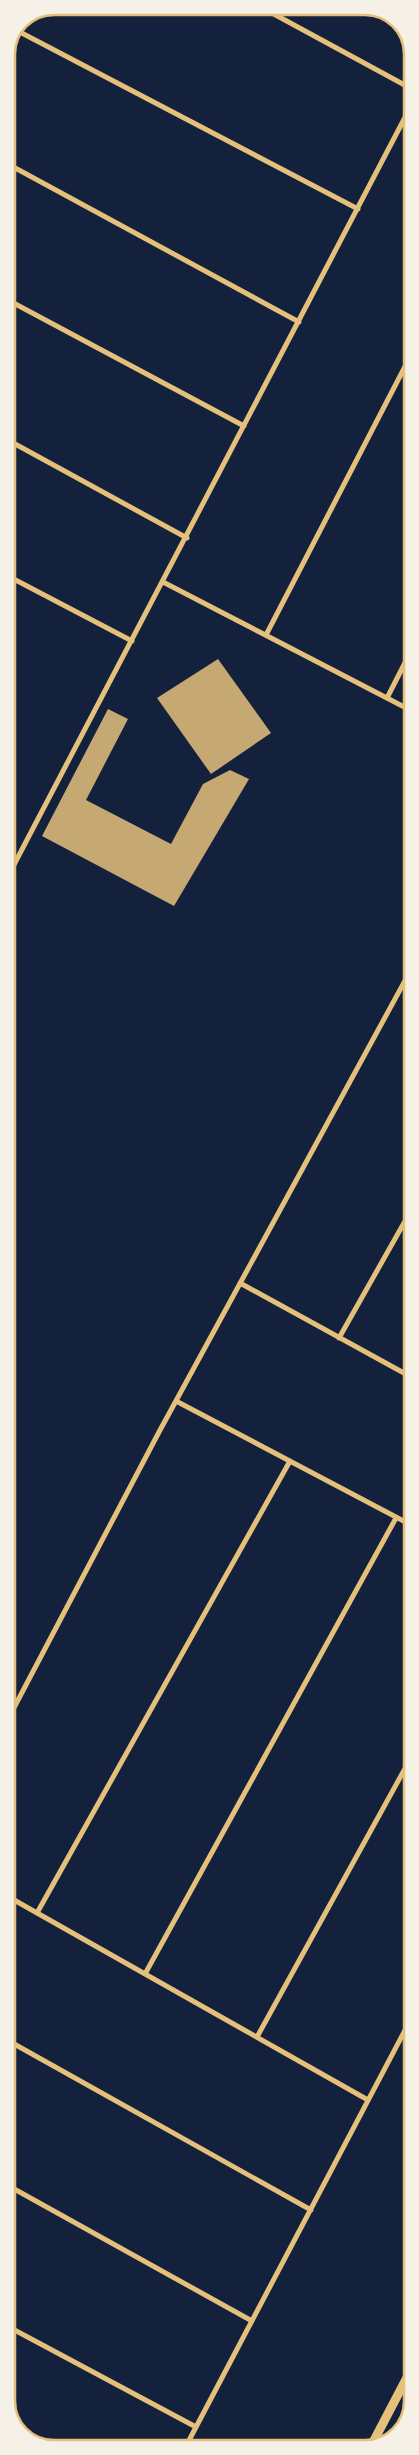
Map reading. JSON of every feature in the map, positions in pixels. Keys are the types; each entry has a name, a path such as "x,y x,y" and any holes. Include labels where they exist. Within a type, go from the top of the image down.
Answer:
{"street":[{"path":"276,15 404,85"},
{"path":"21,33 358,209"},
{"path":"15,863 187,538 404,120"},
{"path":"15,168 299,322"},
{"path":"15,304 244,426"},
{"path":"266,635 404,368"},
{"path":"15,444 187,538"},
{"path":"15,580 132,641"},
{"path":"163,582 404,707"},
{"path":"387,698 404,665"},
{"path":"15,1705 176,1401 404,981"},
{"path":"339,1338 404,1221"},
{"path":"240,1283 404,1373"},
{"path":"176,1401 404,1522"},
{"path":"37,1913 290,1462"},
{"path":"145,1974 396,1518"},
{"path":"257,2037 404,1770"},
{"path":"15,1901 368,2100"},
{"path":"189,2440 404,2032"},
{"path":"15,2044 311,2210"},
{"path":"15,2189 252,2321"},
{"path":"15,2330 196,2428"},
{"path":"375,2439 404,2383"}],"building":[{"path":"218,659 271,733 211,774 157,698"},
{"path":"108,709 128,719 86,800 171,844 203,784 230,770 249,779 174,906 42,836"}]}
